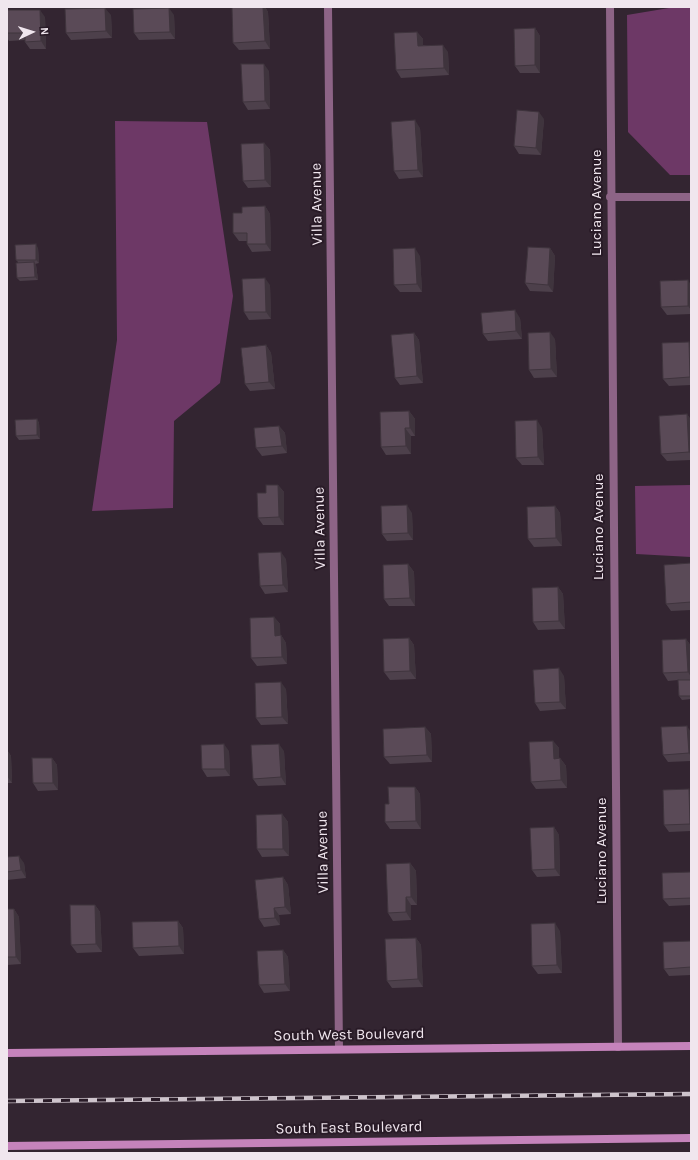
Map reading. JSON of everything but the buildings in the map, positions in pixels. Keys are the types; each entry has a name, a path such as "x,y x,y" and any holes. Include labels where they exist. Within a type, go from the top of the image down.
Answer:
{"main road":[{"name":"South West Boulevard","path":"7,1053 691,1046"},
{"name":"South East Boulevard","path":"7,1146 691,1138"}],"street":[{"name":"Villa Avenue","path":"328,7 339,1049"},
{"name":"Luciano Avenue","path":"610,7 610,197 618,1047"},
{"path":"610,197 691,197"}],"shaded area":[{"path":"675,7 691,7 691,175 670,175 628,132 627,15"},
{"path":"115,121 207,122 233,296 220,383 174,421 173,508 92,511 117,340"},
{"path":"691,485 691,557 636,554 635,486"}],"railway":[{"path":"7,1101 691,1094"}]}
